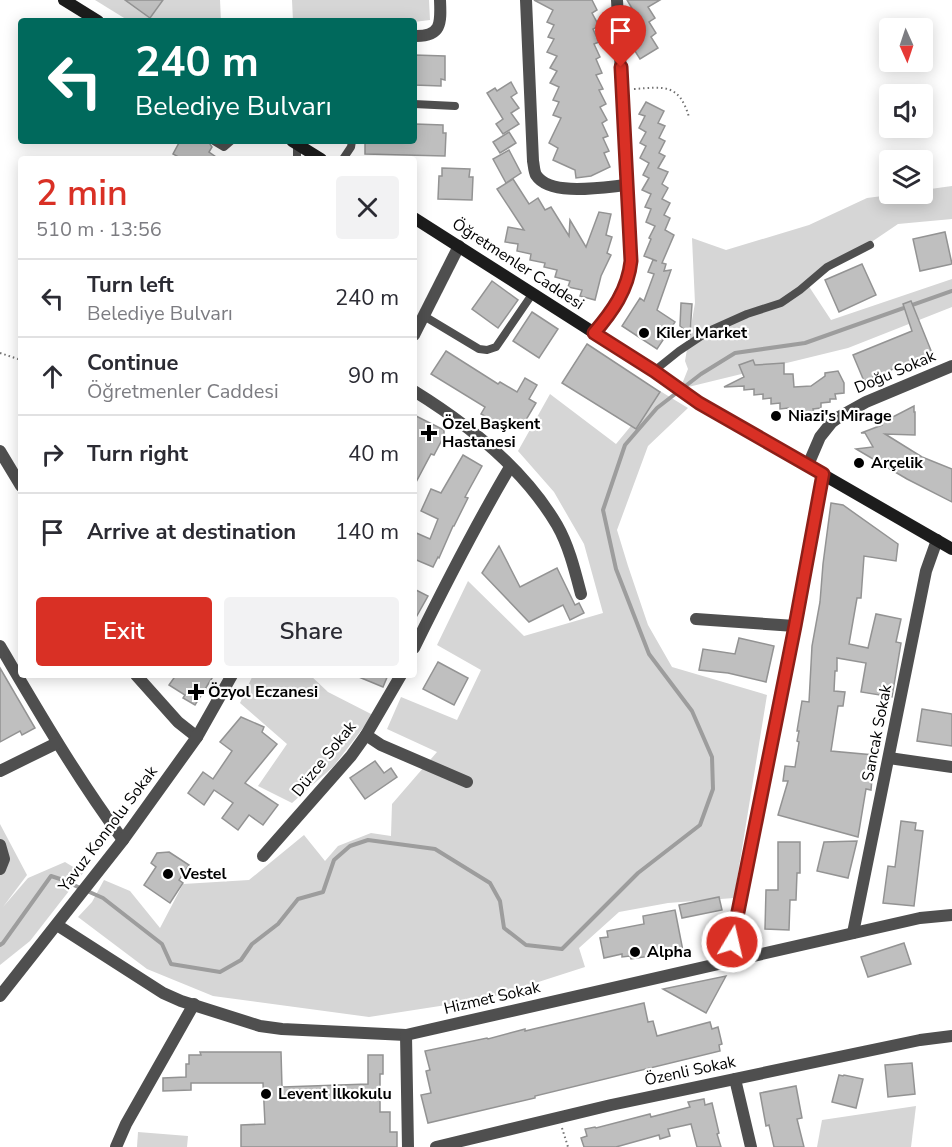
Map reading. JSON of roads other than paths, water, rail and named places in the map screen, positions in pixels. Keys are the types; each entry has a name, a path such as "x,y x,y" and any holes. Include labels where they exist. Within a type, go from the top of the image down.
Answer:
{"main road":[{"path":"64,0 93,18"},
{"path":"298,144 316,156"},
{"name":"Öğretmenler Caddesi","path":"417,220 533,292 699,403 952,549"}],"street":[{"path":"417,36 427,36 439,27 440,0"},
{"path":"526,0 533,161 537,177 544,183 562,189 627,185"},
{"path":"594,333 609,315 623,292 631,261 617,0"},
{"path":"417,330 459,246"},
{"name":"Doğu Sokak","path":"808,465 820,436 839,417 866,402 952,366"},
{"path":"417,393 450,415 493,449 538,498 557,526 573,563 581,594"},
{"path":"0,451 18,481"},
{"path":"417,642 460,556 510,467"},
{"path":"736,960 733,936 823,474"},
{"name":"Sancak Sokak","path":"853,933 926,571 937,540"},
{"path":"696,619 795,626"},
{"path":"0,646 18,677"},
{"path":"19,678 92,798 123,840"},
{"path":"139,678 178,722 197,737"},
{"name":"Yavuz Konnolu Sokak","path":"0,996 123,840 197,737 230,678"},
{"name":"Düzce Sokak","path":"263,856 351,756 399,678"},
{"path":"366,735 381,745 467,782"},
{"path":"0,771 57,743"},
{"path":"888,758 952,767"},
{"path":"0,845 4,854 1,867"},
{"name":"Hizmet Sokak","path":"57,925 162,993 228,1016 272,1028 406,1035 920,918 952,915"},
{"path":"116,1147 126,1124 194,1004"},
{"path":"406,1035 408,1147"},
{"name":"Özenli Sokak","path":"436,1147 735,1078 920,1040 952,1036"},
{"path":"735,1078 751,1147"}],"lane":[{"path":"417,104 455,106"},
{"path":"659,375 679,351 709,331 747,314 781,303 827,267 870,245"},
{"path":"424,316 479,349 487,350 496,346 533,292"}],"waterway":[{"path":"0,945 51,876 103,898 162,944 171,964 220,972 241,960 252,944 278,924 298,899 323,892 334,860 350,846 368,840 435,849 490,883 500,901 504,928 526,945 562,949 638,873 700,825 713,789 712,757 692,711 649,654 616,569 603,510 625,445 657,408 701,374 735,353 805,343 952,291"}],"place":[{"name":"Kiler Market","path":"644,333"},
{"name":"Niazi's Mirage","path":"776,416"},
{"name":"Özel Başkent Hastanesi","path":"429,433"},
{"name":"Arçelik","path":"859,463"},
{"name":"Özyol Eczanesi","path":"196,692"},
{"name":"Vestel","path":"168,874"},
{"name":"Alpha","path":"635,952"},
{"name":"Levent İlkokulu","path":"266,1094"}]}
